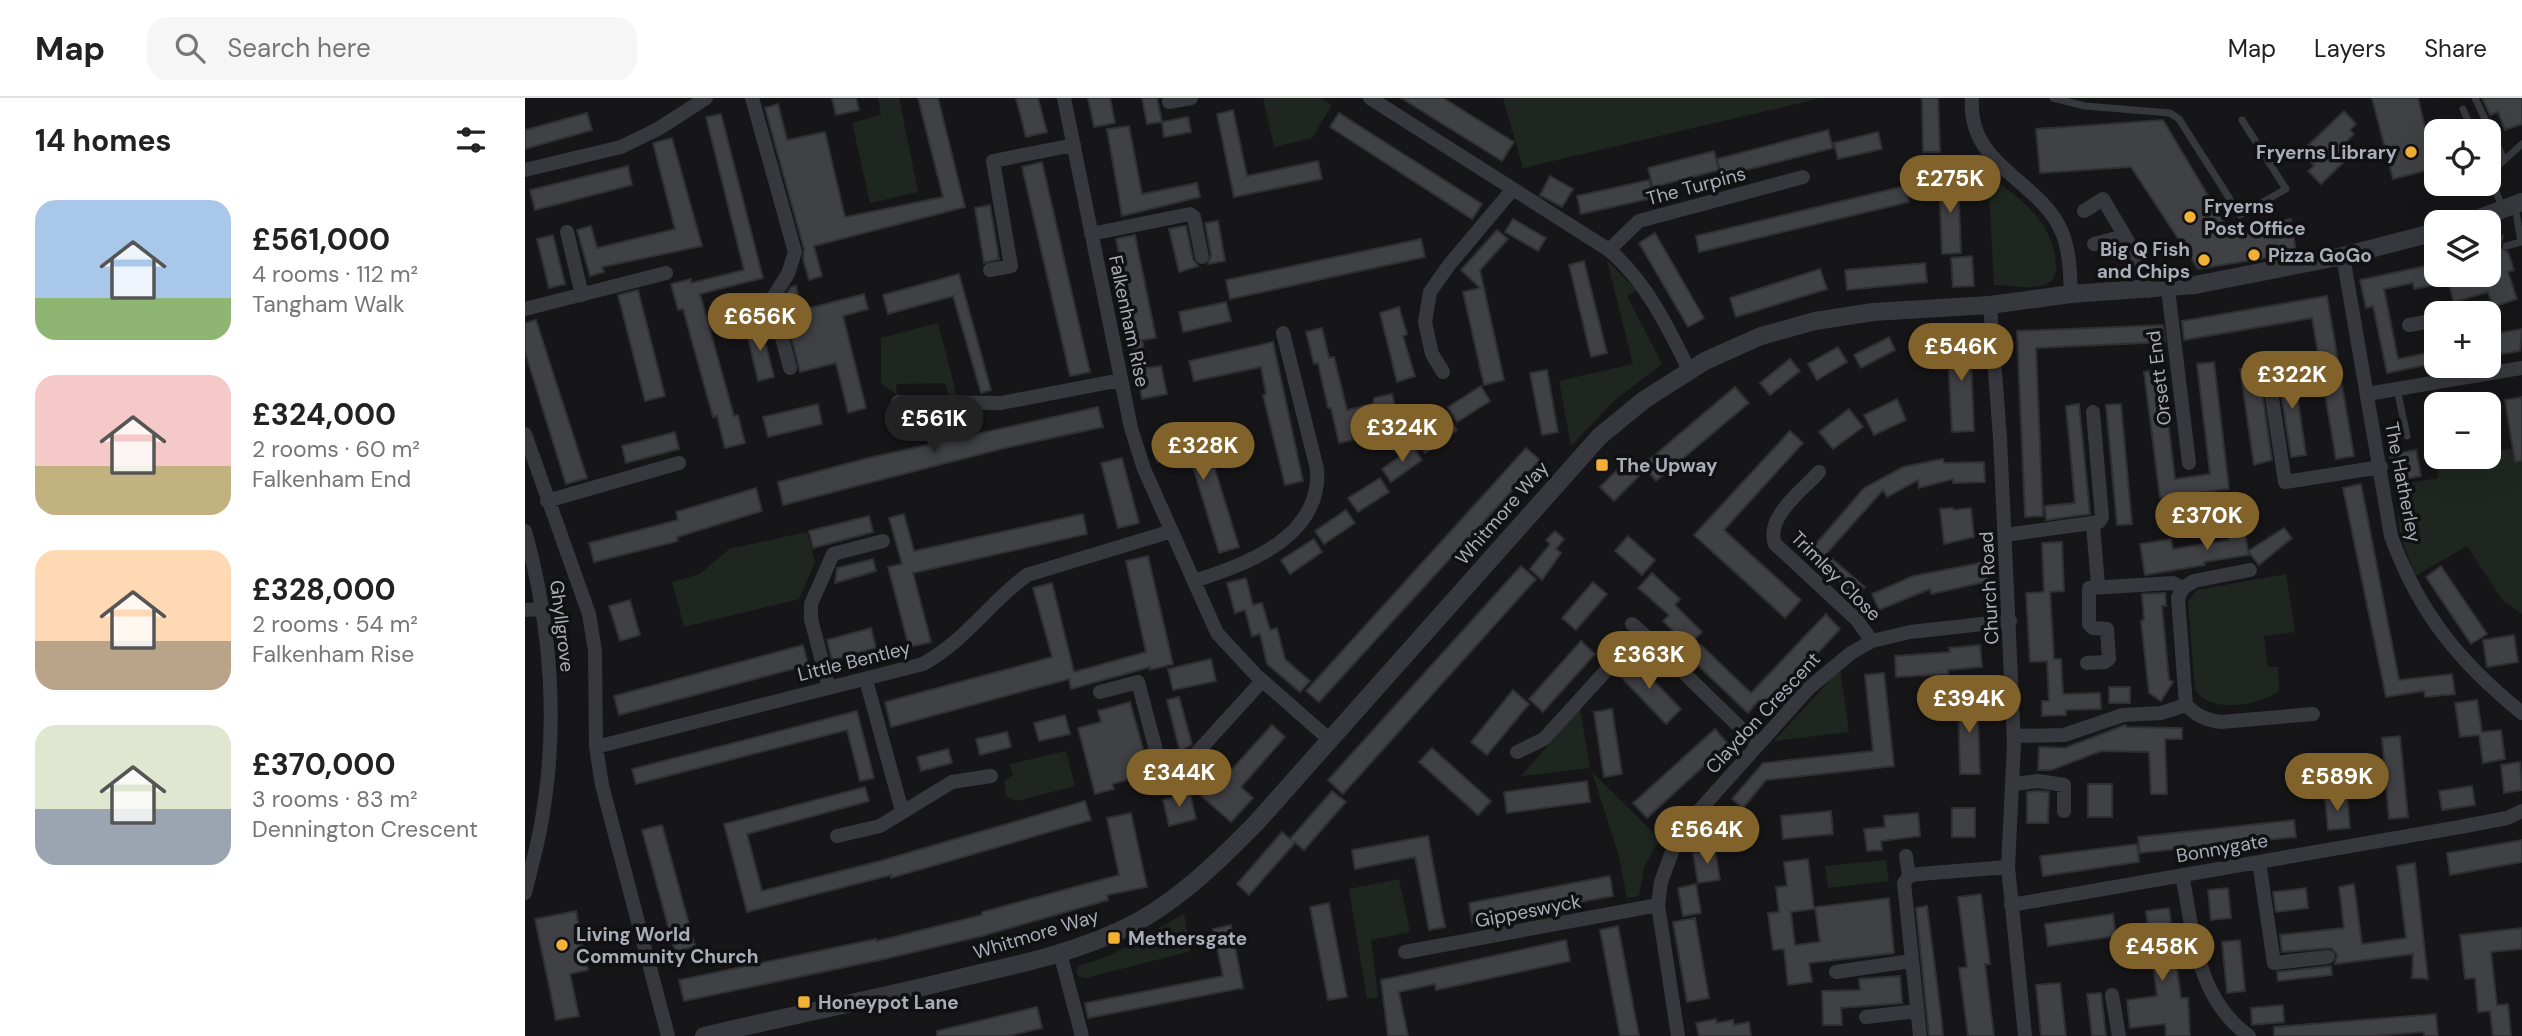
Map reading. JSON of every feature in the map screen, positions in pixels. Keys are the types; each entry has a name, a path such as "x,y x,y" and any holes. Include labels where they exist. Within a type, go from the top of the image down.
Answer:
{"street":[{"path":"525,170 621,147 658,129 706,98"},
{"path":"752,98 795,252 788,274 772,299 789,368"},
{"name":"Falkenham Rise","path":"1064,98 1139,457 1217,633 1262,681 1330,740"},
{"path":"1170,102 1191,98"},
{"path":"1370,98 1609,250 1639,281 1689,370"},
{"path":"1972,98 1973,118 1991,156 2036,198 2060,229 2068,257 2071,294"},
{"path":"990,270 1011,266 993,161 1074,145"},
{"name":"The Turpins","path":"1609,250 1639,222 1803,177"},
{"path":"1443,372 1432,354 1425,322 1430,292 1443,271 1513,189"},
{"path":"2084,211 2103,199 2142,265 2148,291"},
{"path":"1091,234 1189,214 1194,217 1202,257"},
{"path":"567,232 582,295"},
{"name":"Whitmore Way","path":"711,1035 823,1012 1060,953 1120,931 1176,895 1224,856 1600,436 1689,370 1761,336 1815,321 1873,312 1990,305 2071,294 2168,289 2343,256 2424,235"},
{"path":"2094,244 2124,236"},
{"name":"The Hatherley","path":"2343,256 2391,536 2408,580 2433,624 2471,668 2522,713"},
{"path":"525,309 666,273"},
{"name":"Orsett End","path":"2168,289 2189,464"},
{"name":"Church Road","path":"1990,305 2010,621 2014,736 2014,784 2008,867 2025,1036"},
{"path":"2409,325 2424,322"},
{"path":"1194,581 1233,568 1277,544 1298,526 1311,508 1319,488 1317,470 1283,333"},
{"path":"2501,369 2522,368"},
{"path":"2268,372 2285,482 2381,467"},
{"path":"2367,394 2444,378"},
{"path":"898,402 1001,403 1121,380"},
{"path":"2005,535 2093,525 2102,517 2093,412"},
{"path":"525,434 589,614 597,668 596,747 602,785 668,1036"},
{"path":"547,500 679,463"},
{"name":"Trimley Close","path":"1819,472 1778,518 1772,536 1775,544 1856,619 1872,641"},
{"path":"2093,525 2098,585"},
{"name":"Ghyllgrove","path":"525,531 542,609 549,660 550,735 540,830 526,885"},
{"name":"Little Bentley","path":"596,747 923,664 949,650 1008,589 1027,575 1172,531"},
{"path":"829,688 811,619 816,589 833,554 883,541"},
{"path":"2186,705 2178,598 2183,588 2194,581 2249,570"},
{"path":"2087,663 2105,662 2109,659 2107,629 2093,628 2089,624 2087,591 2098,585 2162,581 2183,588"},
{"path":"525,610 542,609"},
{"name":"Claydon Crescent","path":"1678,1036 1658,905 1661,882 1673,849 1689,822 1830,668 1872,641 1943,627 2010,621"},
{"path":"1632,624 1758,745"},
{"path":"1517,752 1544,739 1632,642 1649,639"},
{"path":"866,680 902,811"},
{"path":"1100,692 1138,682 1162,773 1182,769 1262,681"},
{"path":"2186,705 2207,720 2221,722 2313,714"},
{"path":"2014,736 2064,734 2123,715 2161,713 2186,705"},
{"path":"837,836 880,826 952,782 991,776"},
{"path":"2014,784 2038,782 2064,785 2064,811"},
{"name":"Bonnygate","path":"2011,905 2460,827 2507,818 2522,811"},
{"path":"1906,856 1909,876 1903,887 1920,1036"},
{"path":"2259,862 2274,963 2328,957"},
{"path":"1909,876 2008,867"},
{"path":"2182,875 2208,990 2226,1018 2249,1036"},
{"name":"Gippeswyck","path":"1405,952 1658,905"},
{"path":"1060,953 1082,1036"},
{"path":"1836,972 1911,961"},
{"path":"2112,995 2119,1036"},
{"path":"1866,1017 1917,1011"}],"lane":[{"path":"2053,98 2085,106 2170,113 2179,119 2241,215 2286,188 2242,120"},
{"path":"2475,98 2503,158"},
{"path":"2463,109 2467,119"},
{"path":"2501,160 2522,144"},
{"path":"2501,190 2513,206 2521,242 2506,246"},
{"path":"2397,389 2407,436"}],"shaded area":[{"path":"878,98 899,98 918,192 870,203 852,123 881,115"},
{"path":"1263,98 1320,98 1332,105 1312,138 1274,147"},
{"path":"1503,98 1822,98 1523,168"},
{"path":"1988,174 2033,212 2049,235 2056,269 2054,278 2046,284 2032,287 1994,285"},
{"path":"1607,260 1636,290 1627,296 1662,364 1614,401 1571,446 1559,381 1633,364"},
{"path":"938,323 957,396 949,396 945,383 896,384 897,395 881,383 881,338"},
{"path":"2522,447 2522,614 2503,601 2467,546 2415,576 2400,534 2396,485 2438,478 2438,469 2501,469 2501,450"},
{"path":"807,532 815,562 799,599 684,627 672,582 700,574 729,549"},
{"path":"2286,574 2295,632 2264,636 2268,667 2278,667 2279,691 2247,704 2223,705 2202,698 2195,690 2188,601 2197,590"},
{"path":"1840,669 1849,732 1774,741"},
{"path":"1580,709 1590,768 1521,776"},
{"path":"1066,751 1075,786 1017,801 1006,796 1004,781 1013,775 1010,764"},
{"path":"1592,772 1660,839 1644,867 1639,896 1627,898 1618,853"},
{"path":"1886,860 1889,881 1828,888 1825,866"},
{"path":"1399,879 1410,932 1371,940 1378,997 1367,999 1349,889"},
{"path":"1184,914 1191,951 1086,978 1078,976 1076,970 1079,966 1111,955"}],"building":[{"path":"832,98 856,98 859,110 836,115"},
{"path":"918,98 938,98 965,207 814,246 822,276 809,280 803,259 804,249 765,108 778,104 787,140 825,132 845,217 943,197"},
{"path":"1016,98 1038,98 1047,132 1026,137"},
{"path":"1088,98 1110,98 1115,123 1094,127"},
{"path":"1142,98 1157,98 1162,122 1147,124"},
{"path":"1401,98 1443,98 1514,142 1502,161"},
{"path":"1922,98 1938,98 1940,152 1923,152"},
{"name":"Fryerns Library","path":"2372,98 2418,98 2424,123 2424,171 2393,179"},
{"path":"2482,98 2522,98 2522,124 2505,130 2498,112 2490,115"},
{"path":"1233,110 1247,176 1318,161 1322,179 1234,197 1217,114"},
{"path":"2344,111 2356,124 2350,130 2354,134 2346,142 2355,151 2321,184 2308,171 2314,166 2301,152"},
{"path":"587,113 592,130 525,149 525,130"},
{"path":"1339,113 1482,204 1472,219 1330,127"},
{"path":"721,114 763,278 700,294 734,416 738,415 745,443 725,448 717,416 713,417 683,309 678,310 671,284 691,279 691,283 744,270 706,117"},
{"path":"1188,117 1191,132 1164,137 1162,122"},
{"path":"2163,120 2228,229 2291,219 2296,253 2198,269 2131,167 2040,173 2036,129"},
{"path":"1129,126 1142,194 1197,183 1200,197 1122,216 1107,129"},
{"path":"1828,130 1833,148 1722,176 1717,159"},
{"path":"1878,132 1882,149 1838,159 1834,143"},
{"path":"672,138 702,246 602,267 604,272 590,276 577,230 591,226 597,248 675,229 653,143"},
{"path":"1714,151 1719,170 1653,187 1648,168"},
{"path":"1042,162 1090,372 1070,376 1022,167"},
{"path":"628,166 632,185 535,210 530,190"},
{"path":"1550,176 1573,189 1562,207 1540,195"},
{"path":"1939,177 1958,177 1961,253 1942,254"},
{"path":"1649,180 1653,198 1581,214 1577,196"},
{"path":"1905,186 1909,202 1699,252 1696,236"},
{"path":"990,205 999,259 984,263 975,208"},
{"path":"1513,219 1546,238 1538,251 1505,232"},
{"path":"1218,221 1225,261 1208,264 1211,255 1205,223"},
{"path":"1186,226 1193,259 1198,266 1179,272 1169,229"},
{"path":"1497,230 1508,239 1480,270 1504,380 1484,385 1463,292 1480,288 1461,270"},
{"path":"1655,233 1704,318 1688,327 1639,243"},
{"path":"553,235 565,284 549,288 537,239"},
{"path":"1135,235 1156,338 1142,340 1148,368 1161,366 1167,394 1142,399 1131,342 1136,341 1116,239"},
{"path":"1421,239 1425,257 1230,299 1226,280"},
{"path":"2501,248 2508,252 2514,270 2508,272 2517,299 2501,304 2501,301 2491,301 2488,292 2454,301 2450,287 2501,287"},
{"path":"1972,256 1974,286 1953,287 1951,258"},
{"path":"1584,261 1607,353 1591,357 1569,265"},
{"path":"1925,263 1927,282 1847,290 1845,270"},
{"path":"2424,266 2424,287 2414,289 2413,283 2384,289 2398,359 2424,354 2424,365 2387,373 2373,306 2366,308 2360,280"},
{"path":"1820,269 1827,289 1736,317 1730,298"},
{"path":"959,274 991,390 981,393 953,296 888,314 883,295"},
{"path":"796,286 802,310 864,294 868,309 843,316 866,408 848,413 836,363 800,372 782,301 791,287"},
{"path":"638,290 665,396 645,401 618,295"},
{"path":"2327,296 2354,456 2336,459 2312,318 2184,340 2182,321"},
{"path":"1226,302 1231,321 1183,332 1179,312"},
{"path":"1399,307 1407,334 1403,336 1415,376 1397,382 1380,313"},
{"path":"536,320 587,478 566,484 525,352 525,323"},
{"path":"761,325 774,377 758,381 746,329"},
{"path":"2163,325 2165,342 2036,348 2043,516 2025,517 2017,331"},
{"path":"1322,328 1329,358 1334,357 1347,410 1373,404 1374,398 1392,394 1396,411 1381,414 1382,421 1367,424 1370,430 1352,434 1353,440 1339,443 1318,363 1314,364 1306,332"},
{"path":"2522,329 2520,351 2501,354 2501,332"},
{"path":"1970,335 1974,431 1952,432 1947,337"},
{"path":"1889,337 1895,350 1861,368 1854,355"},
{"path":"1273,342 1303,481 1285,485 1263,395 1266,394 1261,367 1194,381 1189,361"},
{"path":"1838,347 1847,362 1817,380 1808,364"},
{"path":"1790,359 1800,371 1770,395 1760,383"},
{"path":"2214,362 2229,489 2160,498 2144,372 2162,370 2175,479 2210,474 2197,364"},
{"path":"2293,366 2306,455 2291,457 2277,368"},
{"path":"2255,367 2259,371 2272,460 2254,465 2240,369"},
{"path":"1547,370 1558,432 1542,435 1530,373"},
{"path":"1481,386 1490,401 1457,422 1448,407"},
{"path":"1735,387 1749,403 1656,481 1643,465"},
{"path":"2522,397 2522,461 2515,462 2505,400"},
{"path":"1897,399 1906,420 1874,435 1864,415"},
{"path":"818,404 822,424 768,437 763,417"},
{"path":"2079,404 2090,514 2046,520 2045,506 2075,503 2066,406"},
{"path":"2121,404 2132,524 2117,525 2106,405"},
{"path":"1098,407 1103,427 1005,448 783,505 778,482 868,458"},
{"path":"1849,409 1863,427 1833,449 1819,432"},
{"path":"1448,417 1457,430 1425,453 1416,439"},
{"path":"1203,430 1239,547 1219,553 1189,454 1157,462 1152,442"},
{"path":"1790,431 1803,443 1724,530 1801,600 1785,618 1694,535"},
{"path":"675,432 679,449 626,463 622,446"},
{"path":"1413,447 1422,460 1391,482 1382,469"},
{"path":"1526,448 1540,460 1319,702 1306,691"},
{"path":"2416,450 2421,476 2395,481 2390,455"},
{"path":"1122,458 1139,523 1118,528 1101,463"},
{"path":"1943,459 1944,463 1984,462 1985,482 1953,483 1953,479 1919,488 1918,480 1887,497 1883,490 1819,562 1809,552 1864,488 1903,467"},
{"path":"1625,462 1639,476 1614,501 1600,487"},
{"path":"1380,478 1389,492 1358,512 1348,498"},
{"path":"2361,484 2399,680 2452,674 2455,694 2425,697 2424,691 2386,697 2343,488"},
{"path":"756,488 762,511 677,537 678,541 594,562 589,543 678,520 676,512"},
{"path":"1971,508 1974,537 1944,544 1940,509"},
{"path":"1346,510 1355,523 1324,544 1315,531"},
{"path":"904,514 914,551 1083,514 1087,534 913,573 931,642 909,647 888,567 902,564 889,518"},
{"path":"869,516 873,532 813,548 809,531"},
{"path":"2244,528 2249,555 2145,575 2140,544 2171,539 2173,549 2229,540 2228,531"},
{"path":"2284,528 2292,538 2259,565 2248,551"},
{"path":"1555,531 1564,539 1556,549 1561,553 1542,580 1530,569 1550,544 1546,540"},
{"path":"1628,536 1655,560 1642,575 1615,551"},
{"path":"1314,539 1322,552 1290,574 1281,560"},
{"path":"2062,542 2064,591 2050,592 2054,659 2061,659 2063,694 2100,693 2101,709 2066,710 2066,715 2042,716 2042,701 2049,701 2047,661 2030,662 2026,593 2044,592 2042,543"},
{"path":"1148,556 1173,664 1150,670 1150,667 1071,689 1069,679 891,727 885,702 1052,657 1033,588 1052,583 1074,672 1146,652 1126,561"},
{"path":"1829,556 1865,587 1857,596 1821,566"},
{"path":"873,559 876,571 835,583 837,568"},
{"path":"1985,562 1989,581 1931,594 1930,589 1879,610 1872,594 1913,576"},
{"path":"1521,566 1536,579 1343,794 1328,780"},
{"path":"2441,566 2487,634 2471,644 2426,577"},
{"path":"1652,573 1680,599 1675,605 1702,632 1688,646 1663,621 1669,615 1638,588"},
{"path":"1246,578 1253,605 1262,603 1270,630 1277,628 1285,659 1310,681 1300,692 1267,664 1260,634 1252,636 1245,610 1235,613 1227,583"},
{"path":"1593,582 1607,594 1576,630 1562,618"},
{"path":"2165,593 2166,606 2162,606 2169,680 2173,682 2161,701 2149,693 2141,621 2144,620 2142,594"},
{"path":"630,600 640,635 620,641 609,606"},
{"path":"1826,614 1840,629 1768,707 1759,700 1748,713 1689,657 1700,644 1751,693"},
{"path":"871,628 876,648 832,660 827,640"},
{"path":"2514,635 2518,662 2487,667 2483,640"},
{"path":"1581,641 1595,654 1543,712 1529,699"},
{"path":"803,645 808,665 619,715 614,696"},
{"path":"1980,645 1982,667 1948,670 1948,674 1896,677 1895,656 1950,652 1949,648"},
{"path":"1632,658 1681,709 1666,724 1617,673"},
{"path":"1211,659 1216,681 1173,690 1168,669"},
{"path":"1884,673 1894,766 1766,780 1743,808 1732,799 1763,763 1873,751 1865,675"},
{"path":"2109,687 2130,687 2130,703 2109,703"},
{"path":"1513,690 1529,704 1487,755 1471,742"},
{"path":"1977,694 1980,774 1960,774 1958,695"},
{"path":"1179,697 1192,744 1180,752 1167,700"},
{"path":"2477,700 2482,732 2501,730 2505,759 2483,763 2479,735 2460,737 2455,703"},
{"path":"1130,702 1150,774 1112,784 1114,789 1095,794 1078,728 1101,722 1098,711"},
{"path":"1612,709 1622,774 1604,777 1594,712"},
{"path":"857,711 874,778 860,781 847,730 636,784 632,769"},
{"path":"1065,715 1070,734 1039,741 1034,723"},
{"path":"1272,725 1285,737 1241,787 1253,798 1231,822 1191,787 1211,765 1225,777"},
{"path":"2125,725 2182,728 2182,739 2165,739 2167,794 2151,794 2149,752 2101,751 2051,770 2038,770 2039,747 2065,748"},
{"path":"1715,729 1728,744 1647,818 1633,803"},
{"path":"1007,732 1011,747 980,755 976,739"},
{"path":"2400,736 2408,817 2389,819 2382,738"},
{"path":"1432,748 1491,801 1478,815 1419,762"},
{"path":"948,749 952,763 921,771 917,757"},
{"path":"2520,762 2522,790 2504,793 2501,765"},
{"path":"1587,781 1590,802 1507,813 1504,792"},
{"path":"2088,784 2112,784 2112,817 2088,817"},
{"path":"2472,786 2475,805 2442,810 2439,791"},
{"path":"865,787 869,801 747,834 762,891 880,861 1085,801 1091,820 891,878 891,875 747,912 724,824"},
{"path":"1332,791 1346,802 1304,850 1293,841 1295,843 1249,895 1237,884 1282,832 1290,839"},
{"path":"2027,792 2049,792 2048,823 2027,823"},
{"path":"1190,793 1196,819 1169,826 1163,800"},
{"path":"2347,795 2350,828 2328,830 2325,797"},
{"path":"1952,808 1975,808 1975,837 1952,837"},
{"path":"1831,811 1833,834 1783,839 1781,816"},
{"path":"1131,813 1147,887 1107,895 1108,900 982,936 684,1001 679,980 876,939 877,941 982,915 982,912 1119,875 1107,818"},
{"path":"1918,813 1920,836 1881,841 1882,850 1867,851 1864,829 1885,827 1884,816"},
{"path":"1731,815 1736,845 1714,849 1709,819"},
{"path":"2294,820 2296,837 2140,853 2138,837"},
{"path":"662,825 695,946 675,952 642,830"},
{"path":"1428,836 1445,927 1429,930 1415,857 1355,869 1352,850"},
{"path":"2522,840 2522,862 2450,875 2447,853"},
{"path":"2137,844 2139,862 2043,876 2040,856"},
{"path":"1715,850 1720,880 1698,883 1693,853"},
{"path":"1808,859 1814,909 1791,912 1795,945 1820,942 1815,907 1889,898 1894,953 1809,963 1812,982 1788,985 1784,949 1773,950 1768,913 1779,912 1776,887 1787,886 1784,862"},
{"path":"2415,863 2428,979 2412,978 2413,954 2335,964 2337,955 2331,948 2282,952 2280,935 2344,928 2339,887 2354,884 2362,944 2406,938 2397,866"},
{"path":"1610,876 1613,896 1472,922 1469,903"},
{"path":"1696,884 1701,913 1683,916 1678,888"},
{"path":"2228,888 2231,918 2211,920 2208,890"},
{"path":"2306,888 2308,908 2276,912 2273,892"},
{"path":"1981,894 1990,964 1985,964 1994,1036 1968,1036 1959,968 1967,967 1958,897"},
{"path":"1329,903 1347,997 1328,1000 1310,907"},
{"path":"1927,906 1943,1036 1929,1036 1916,908"},
{"path":"2169,908 2181,998 2188,998 2190,1036 2166,1036 2165,1024 2130,1028 2127,1000 2157,996 2146,911"},
{"name":"Living World Community Church","path":"576,911 588,970 570,974 579,1016 556,1020 535,919"},
{"path":"2113,914 2116,936 2048,946 2045,924"},
{"path":"1695,918 1709,998 1687,1002 1673,922"},
{"path":"1231,925 1243,988 1088,1018 1085,1003 1223,976 1213,929"},
{"path":"1618,926 1639,1036 1620,1036 1600,930"},
{"path":"2522,928 2522,949 2491,952 2497,1005 2508,1004 2511,1036 2493,1036 2490,1011 2478,1012 2475,978 2465,979 2460,935"},
{"path":"1566,940 1570,961 1436,990 1435,984 1399,992 1408,1036 1388,1036 1381,980"},
{"path":"2240,940 2245,991 2227,993 2222,942"},
{"path":"2331,966 2332,975 2278,981 2277,972"},
{"path":"1900,976 1902,1003 1841,1008 1842,1025 1823,1025 1822,991 1860,990 1859,979"},
{"path":"2060,983 2066,1036 2041,1036 2036,985"},
{"path":"2101,993 2106,1036 2092,1036 2087,994"},
{"path":"2283,1005 2284,1022 2252,1025 2251,1008"},
{"path":"1037,1007 1042,1028 1009,1036 937,1036 937,1031"},
{"path":"2436,1014 2438,1036 2424,1036 2424,1032 2374,1036 2274,1036 2274,1027"},
{"path":"1716,1019 1716,1023 1733,1020 1734,1025 1749,1022 1751,1036 1699,1036 1696,1023"}],"place":[{"name":"Fryerns Library","path":"2411,152"},
{"name":"Fryerns Post Office","path":"2190,217"},
{"name":"Pizza GoGo","path":"2254,255"},
{"name":"Big Q Fish and Chips","path":"2204,260"},
{"name":"The Upway","path":"1602,465"},
{"name":"Methersgate","path":"1114,938"},
{"name":"Living World Community Church","path":"562,945"},
{"name":"Honeypot Lane","path":"804,1002"}]}
